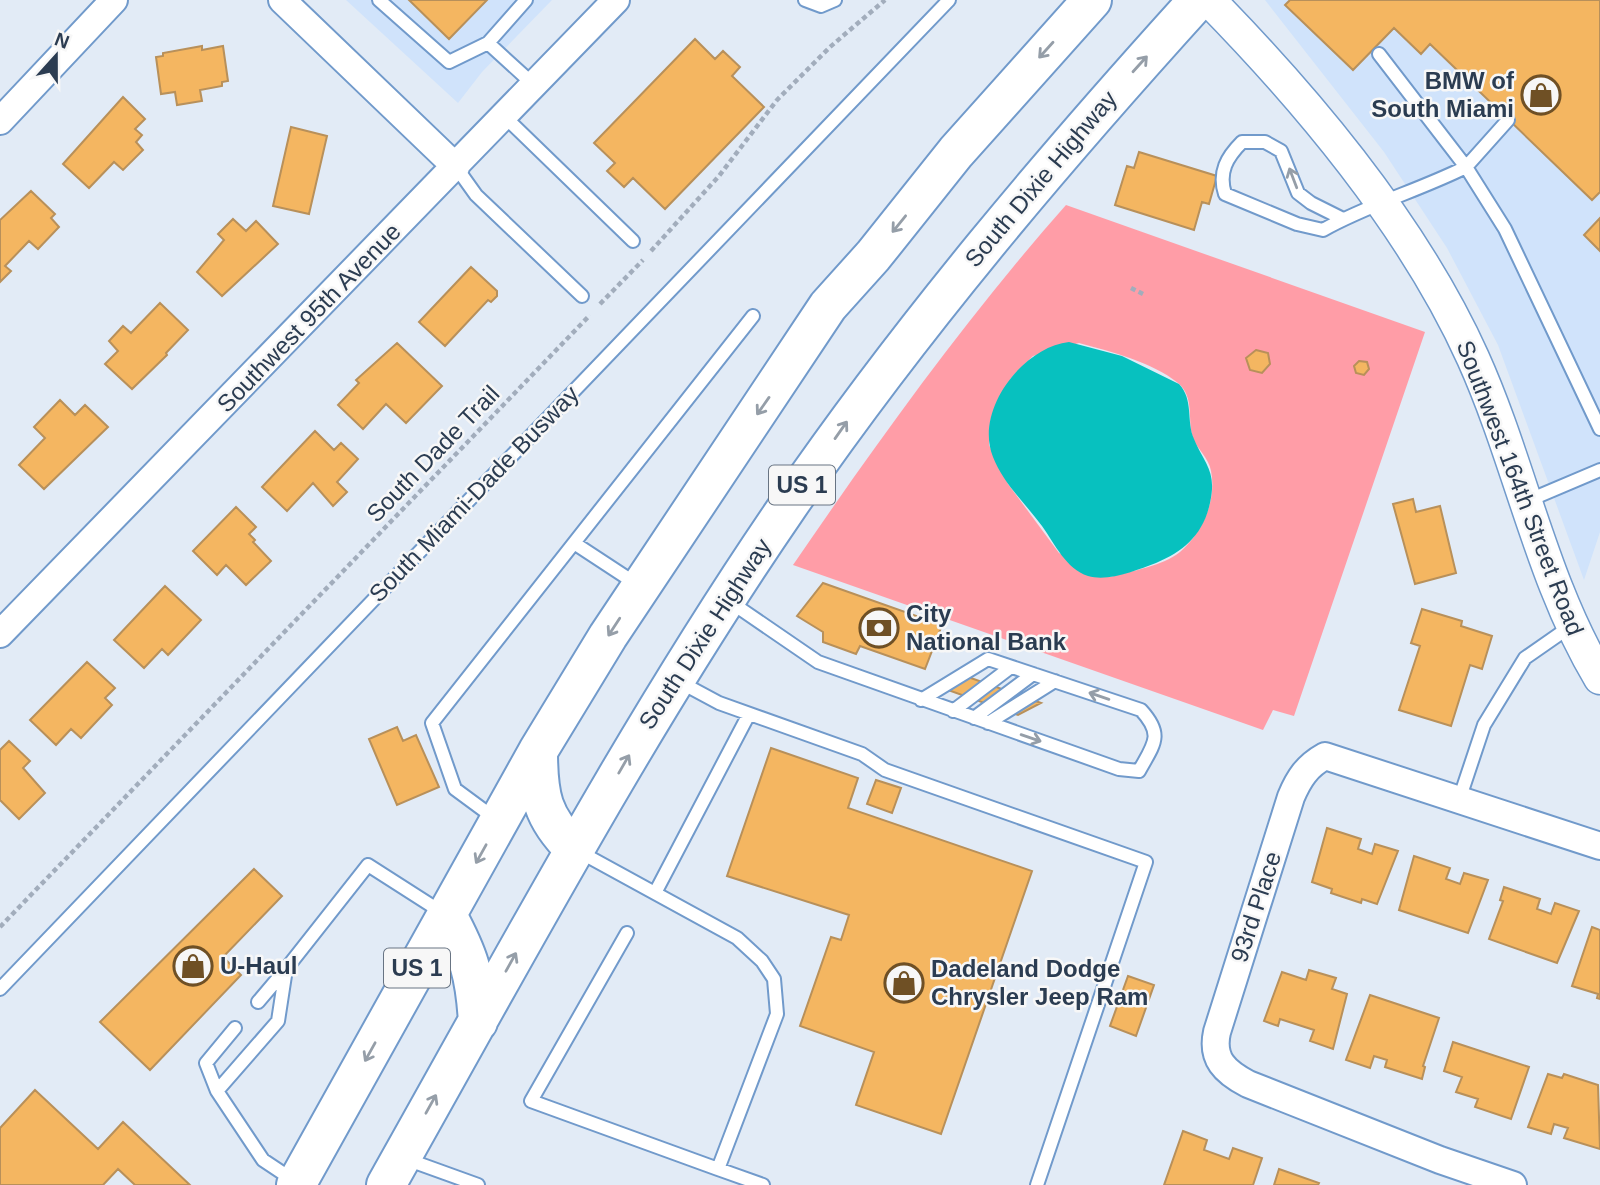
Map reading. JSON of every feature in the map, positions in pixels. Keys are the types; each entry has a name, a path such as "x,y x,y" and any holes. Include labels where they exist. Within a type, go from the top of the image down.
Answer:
{"highway":[{"name":"US 1","path":"297,1184 538,751 640,587 828,306 873,256 956,152 1092,0"},
{"name":"South Dixie Highway","path":"393,1171 575,849 726,599 858,407 942,297 1021,199 1198,0"},
{"path":"538,751 538,791 552,827 575,849"},
{"path":"447,915 469,956 476,982 478,1022"}],"street":[{"path":"0,121 114,0"},
{"path":"282,0 456,167"},
{"name":"Southwest 95th Avenue","path":"0,634 616,0"},
{"name":"Southwest 164th Street Road","path":"1209,0 1259,52 1382,204 1428,276 1472,355 1571,626 1600,678"},
{"name":"93rd Place","path":"1459,800 1325,756 1305,771 1291,797 1217,1032 1216,1051 1224,1069 1248,1084 1440,1160 1513,1185"},
{"path":"1459,800 1600,846"}],"lane":[{"path":"379,0 449,62 488,43 526,0"},
{"path":"805,0 821,6 835,0"},
{"name":"South Miami-Dade Busway","path":"0,989 949,0"},
{"path":"488,43 535,86"},
{"path":"1379,54 1466,167 1504,229 1600,429"},
{"path":"504,116 634,241"},
{"path":"1343,219 1311,203 1298,193 1281,151 1265,142 1242,142 1228,156 1221,181 1225,194 1240,203 1297,224 1324,230 1343,219 1466,167 1508,120"},
{"path":"456,167 476,195 582,296"},
{"path":"499,821 455,789 432,723 753,316"},
{"path":"1527,501 1600,470"},
{"path":"574,543 640,587"},
{"path":"726,599 818,662 921,700 1119,769 1139,771 1156,742 1154,725 1141,710 988,659 921,700"},
{"path":"1459,800 1480,735 1525,658 1571,626"},
{"path":"953,711 1011,667"},
{"path":"974,718 1033,674"},
{"path":"676,679 719,703 862,754 885,770 1146,862 1037,1185"},
{"path":"988,723 1055,681"},
{"path":"655,893 750,714"},
{"path":"575,849 737,939 762,961 774,979 778,1013 718,1169"},
{"path":"258,1002 368,865 447,915"},
{"path":"627,933 531,1101 763,1185"},
{"path":"217,1091 278,1021 286,969"},
{"path":"235,1028 206,1063 217,1091 263,1160 297,1184"},
{"path":"393,1171 478,1185"}],"path":[{"name":"South Dade Trail","path":"0,927 667,234 719,176 777,100 830,47 886,0"},
{"path":"1131,288 1143,294"}],"shaded area":[{"path":"346,0 552,0 482,72 458,103"},
{"path":"1265,0 1600,0 1600,532 1584,580 1498,345 1447,248 1384,152"},
{"path":"1066,205 1425,332 1294,716 1273,710 1263,730 793,565 924,381","holes":["1079,343 1144,363 1178,383 1189,402 1193,438 1211,471 1210,505 1201,526 1188,544 1173,557 1110,577 1059,553 1008,484 989,445 991,418 1011,378 1033,356"]}],"water":[{"path":"1069,342 1122,356 1179,384 1187,397 1194,439 1211,476 1210,503 1197,533 1175,553 1132,572 1096,577 1080,573 1073,568 1002,476 993,457 989,439 990,420 1007,384 1035,355 1052,346"}],"building":[{"path":"409,0 487,0 449,39"},
{"name":"BMW of South Miami","path":"1290,0 1600,0 1600,192 1592,200 1430,44 1421,54 1394,28 1353,70 1285,5"},
{"path":"695,39 715,59 723,51 740,67 732,76 764,107 665,209 633,178 624,187 607,171 615,163 594,143"},
{"path":"202,46 202,50 223,46 228,81 222,82 222,86 200,90 202,101 177,105 175,92 161,94 156,57 163,56 163,53"},
{"path":"123,97 145,119 135,129 142,135 136,142 143,150 123,170 114,162 89,188 63,164"},
{"path":"291,127 327,136 309,214 273,206"},
{"path":"1139,152 1217,176 1209,204 1202,202 1194,230 1115,205 1127,166 1134,168"},
{"path":"31,191 55,214 51,218 59,227 38,249 29,241 5,266 11,271 0,282 0,220"},
{"path":"1600,218 1600,251 1584,235"},
{"path":"233,219 246,231 256,221 278,244 222,296 197,272 224,240 218,234"},
{"path":"471,267 497,291 497,296 491,302 488,300 445,346 419,322"},
{"path":"160,303 188,330 132,389 105,364 118,351 109,341 123,326 131,333"},
{"path":"397,343 442,386 406,423 386,404 363,429 338,405 359,383 356,380"},
{"path":"1256,350 1268,353 1270,364 1262,373 1250,370 1246,358"},
{"path":"1359,361 1367,362 1369,369 1364,375 1356,373 1354,366"},
{"path":"60,400 75,415 85,405 108,427 44,489 19,465 45,438 34,427"},
{"path":"315,431 334,450 341,443 358,459 337,482 347,492 333,506 313,483 287,511 262,487"},
{"path":"1413,499 1416,512 1440,506 1456,573 1415,584 1393,504"},
{"path":"236,507 256,527 249,534 271,561 246,585 226,565 217,575 193,551"},
{"name":"City National Bank","path":"823,583 942,625 925,669 860,646 856,654 823,642 823,632 797,616"},
{"path":"165,586 201,620 168,655 162,649 144,668 114,640"},
{"path":"1422,609 1462,621 1461,626 1492,636 1482,669 1470,665 1451,726 1399,710 1420,646 1411,643"},
{"path":"87,662 115,688 105,698 112,705 81,738 71,729 56,745 30,720"},
{"path":"968,677 1041,703 1018,715 948,690"},
{"path":"397,727 403,741 416,735 439,787 397,805 369,739"},
{"path":"9,741 30,761 23,768 45,793 19,819 0,800 0,750"},
{"name":"Dadeland Dodge Chrysler Jeep Ram","path":"771,748 858,778 848,808 1032,871 941,1134 856,1105 874,1052 800,1026 831,937 841,940 849,915 727,876"},
{"path":"876,780 901,788 892,813 867,804"},
{"path":"1327,828 1361,839 1358,849 1372,854 1375,844 1398,851 1377,904 1362,899 1361,903 1331,893 1332,889 1312,882"},
{"path":"1414,856 1450,868 1446,879 1460,884 1464,873 1488,880 1468,933 1399,910"},
{"name":"U-Haul","path":"254,869 282,896 223,957 241,975 150,1070 100,1022"},
{"path":"1504,887 1540,899 1537,909 1551,914 1555,903 1579,911 1557,963 1489,939 1503,901 1500,900"},
{"path":"1592,927 1600,930 1600,999 1597,998 1598,994 1572,986"},
{"path":"1309,970 1336,978 1332,989 1347,994 1333,1049 1310,1041 1314,1030 1280,1019 1278,1026 1264,1021 1282,972 1306,980"},
{"path":"1128,976 1154,985 1136,1036 1110,1026"},
{"path":"1370,995 1439,1018 1423,1066 1422,1079 1385,1067 1387,1060 1374,1056 1370,1068 1346,1060"},
{"path":"1453,1042 1529,1067 1511,1119 1475,1107 1478,1099 1456,1092 1462,1077 1444,1071"},
{"path":"1548,1074 1562,1078 1564,1074 1598,1085 1600,1149 1564,1138 1568,1128 1554,1124 1551,1134 1528,1127"},
{"path":"35,1090 98,1149 123,1122 190,1185 135,1185 118,1169 103,1185 0,1185 0,1128"},
{"path":"1183,1131 1207,1140 1204,1150 1229,1159 1233,1148 1262,1158 1253,1185 1164,1185"},
{"path":"1279,1169 1319,1183 1274,1185"}],"place":[{"name":"BMW of South Miami","path":"1541,95"},
{"name":"City National Bank","path":"879,628"},
{"name":"U-Haul","path":"193,966"},
{"name":"Dadeland Dodge Chrysler Jeep Ram","path":"904,983"}]}
